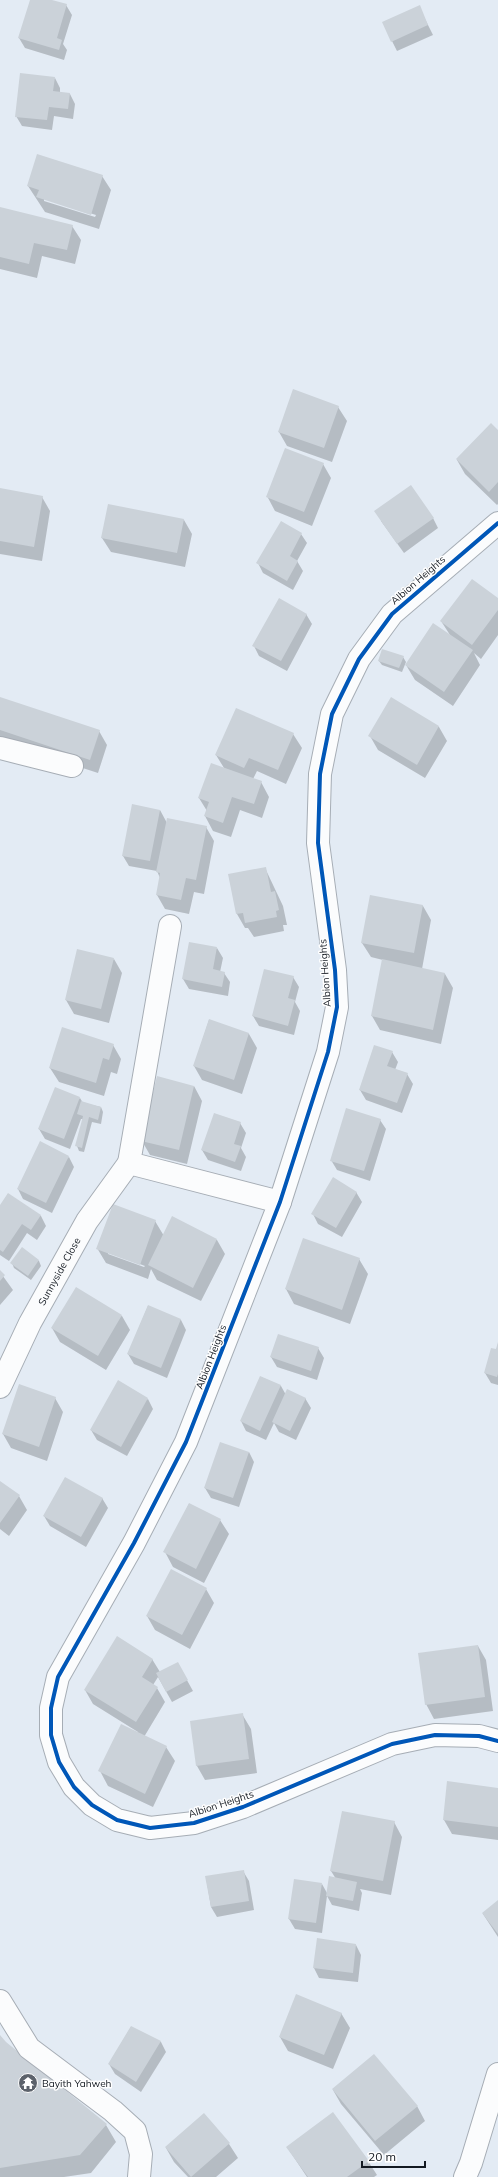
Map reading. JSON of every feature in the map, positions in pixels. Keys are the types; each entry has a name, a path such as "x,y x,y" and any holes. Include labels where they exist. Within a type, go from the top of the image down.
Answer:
{"street":[{"name":"Albion Heights","path":"498,523 392,614 359,659 332,714 320,774 318,843 335,970 337,1007 328,1052 280,1202 186,1442 134,1543 58,1677 51,1708 51,1735 59,1762 74,1787 92,1805 117,1820 150,1828 194,1823 243,1807 392,1744 436,1735 479,1736 498,1741"},
{"path":"0,748 72,766"},
{"name":"Sunnyside Close","path":"0,1387 30,1323 87,1221 130,1163 170,926"},
{"path":"130,1163 280,1202"},
{"path":"0,2001 30,2048 113,2111 135,2131 141,2154 139,2177"},
{"path":"465,2177 471,2163 498,2074"}],"building":[{"path":"30,0 52,0 67,4 57,38 62,40 59,50 18,38"},
{"path":"420,5 428,25 391,42 382,22"},
{"path":"20,73 55,77 53,91 70,93 68,109 49,107 47,120 15,117"},
{"path":"37,154 103,175 91,215 36,197 39,190 27,186"},
{"path":"0,207 73,225 67,250 34,243 29,264 0,257"},
{"path":"293,389 339,406 324,448 278,432"},
{"path":"491,423 498,430 498,482 489,492 456,459"},
{"path":"285,448 324,463 304,512 266,497"},
{"path":"411,485 434,518 397,544 374,511"},
{"path":"0,488 43,496 34,547 0,541"},
{"path":"108,504 184,519 177,553 101,538"},
{"path":"281,521 302,533 290,556 298,561 287,581 256,563"},
{"path":"472,579 498,598 498,610 472,645 440,621"},
{"path":"279,598 307,614 281,661 252,646"},
{"path":"433,623 473,650 444,692 405,665"},
{"path":"382,649 404,656 399,668 378,661"},
{"path":"0,697 100,730 90,760 0,730"},
{"path":"391,697 439,726 417,765 368,736"},
{"path":"236,708 294,733 278,770 249,758 244,768 215,755"},
{"path":"211,763 262,781 254,804 232,797 223,823 204,816 209,802 198,798"},
{"path":"132,804 160,810 150,861 122,856"},
{"path":"167,818 207,826 196,880 186,878 181,900 156,895 160,873 156,872"},
{"path":"266,867 271,892 275,891 279,910 276,911 277,917 245,923 243,913 236,914 228,874"},
{"path":"370,895 423,905 414,953 361,943"},
{"path":"189,942 217,947 213,969 225,972 222,987 182,979"},
{"path":"77,949 114,958 101,1009 65,1000"},
{"path":"382,959 445,973 433,1030 371,1016"},
{"path":"264,969 294,976 288,998 295,1000 288,1026 252,1016"},
{"path":"209,1019 249,1033 234,1080 193,1066"},
{"path":"62,1027 114,1044 109,1060 103,1058 96,1083 49,1068"},
{"path":"374,1045 393,1051 387,1066 408,1073 397,1103 359,1090"},
{"path":"157,1076 194,1086 179,1150 141,1141"},
{"path":"55,1087 80,1097 64,1139 38,1129"},
{"path":"81,1101 101,1107 98,1120 89,1117 82,1148 75,1146 83,1116 77,1114"},
{"path":"346,1108 381,1119 364,1171 330,1161"},
{"path":"214,1113 241,1122 234,1144 241,1146 235,1162 201,1150"},
{"path":"40,1141 69,1156 46,1203 17,1189"},
{"path":"333,1177 357,1192 336,1228 311,1214"},
{"path":"8,1193 41,1215 31,1230 22,1224 3,1252 0,1250 0,1205"},
{"path":"113,1204 156,1220 140,1265 96,1249"},
{"path":"172,1216 217,1239 193,1288 148,1265"},
{"path":"303,1238 360,1258 342,1310 285,1289"},
{"path":"22,1247 39,1260 28,1276 10,1263"},
{"path":"0,1270 5,1275 0,1281"},
{"path":"76,1287 122,1315 98,1356 51,1328"},
{"path":"148,1305 181,1319 161,1368 127,1354"},
{"path":"278,1334 319,1347 311,1371 270,1357"},
{"path":"498,1342 497,1377 484,1373 491,1348 496,1349"},
{"path":"260,1376 281,1385 260,1431 240,1421"},
{"path":"118,1380 148,1398 121,1447 90,1430"},
{"path":"19,1384 56,1397 39,1447 2,1434"},
{"path":"287,1389 306,1398 290,1431 272,1422"},
{"path":"220,1442 249,1452 233,1498 204,1488"},
{"path":"65,1477 103,1498 81,1537 43,1516"},
{"path":"0,1481 20,1495 0,1523"},
{"path":"189,1503 221,1519 196,1569 163,1552"},
{"path":"171,1569 207,1588 182,1635 146,1616"},
{"path":"117,1636 153,1659 142,1677 158,1687 136,1722 84,1690"},
{"path":"478,1645 485,1697 425,1705 418,1653"},
{"path":"178,1662 188,1680 166,1692 156,1673"},
{"path":"243,1713 249,1759 196,1766 190,1721"},
{"path":"121,1724 167,1746 145,1794 98,1771"},
{"path":"447,1781 498,1788 498,1827 443,1820"},
{"path":"342,1811 395,1821 383,1881 330,1871"},
{"path":"244,1870 249,1901 211,1907 205,1876"},
{"path":"329,1876 357,1882 353,1901 326,1896"},
{"path":"294,1879 322,1883 316,1923 288,1919"},
{"path":"498,1900 498,1934 482,1913"},
{"path":"317,1938 356,1944 353,1973 313,1968"},
{"path":"296,1994 342,2013 324,2055 279,2037"},
{"path":"131,2026 161,2041 136,2082 108,2064"},
{"name":"Bayith Yahweh","path":"0,2035 6,2042 107,2124 80,2155 0,2168"},
{"path":"374,2054 418,2106 375,2141 332,2089"},
{"path":"333,2112 369,2161 347,2177 308,2177 286,2147"},
{"path":"204,2113 230,2143 191,2177 165,2147"}],"cycle path":[{"path":"498,523 392,614 359,659 332,714 320,774 318,843 335,970 337,1007 328,1052 280,1202 186,1442 134,1543 58,1677 51,1708 51,1735 59,1762 74,1787 92,1805 117,1820 150,1828 194,1823 243,1807 392,1744 435,1735 479,1736 498,1741"}],"place":[{"name":"Bayith Yahweh","path":"28,2083"}]}
